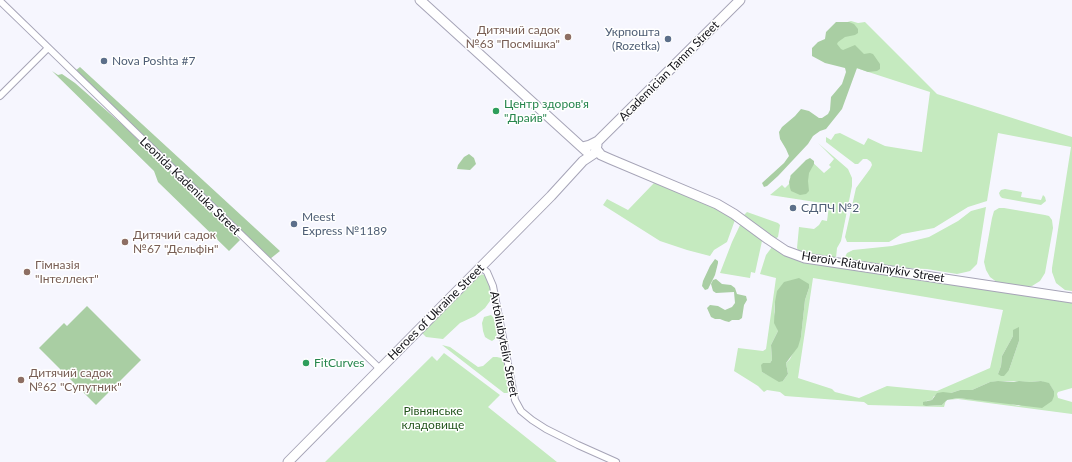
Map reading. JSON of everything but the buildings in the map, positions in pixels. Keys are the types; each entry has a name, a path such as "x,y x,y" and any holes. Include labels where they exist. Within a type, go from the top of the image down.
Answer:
{"main road":[{"name":"Heroiv-Riatuvalnykiv Street","path":"420,0 591,151 717,204 734,214 786,251 805,258 1072,298"},
{"name":"Academician Tamm Street","path":"591,151 740,0"},
{"name":"Heroes of Ukraine Street","path":"288,462 551,196 591,151"}],"street":[{"name":"Leonida Kadeniuka Street","path":"0,2 380,369"},
{"path":"0,96 48,48"},
{"name":"Avtoliubyteliv Street","path":"481,267 487,272 494,286 515,400 521,411 546,429 616,462"}],"green space":[{"path":"851,21 858,23 865,22 937,94 1072,137 1072,291 1065,290 1056,283 1052,272 1071,147 998,133 987,201 968,207 934,228 902,234 889,242 847,242 845,237 856,188 872,165 867,159 863,159 858,164 855,164 826,142 826,137 831,140 835,134 840,133 864,145 868,138 885,146 922,152 930,92 816,55 844,23"},
{"path":"836,22 849,22 854,24 858,29 858,33 855,35 845,37 838,42 837,44 841,49 843,50 855,45 864,54 873,54 880,64 880,69 877,71 868,72 857,68 842,109 826,129 813,136 808,144 778,176 764,187 762,183 784,163 789,156 780,139 779,132 782,127 801,109 809,111 819,118 822,118 828,114 830,110 831,97 842,84 846,72 845,68 825,63 812,56 812,48 818,42 825,39 826,32"},
{"path":"80,67 280,251 270,259 75,71"},
{"path":"52,71 58,75 62,74 75,83 124,126 240,240 229,251 158,182 154,171"},
{"path":"818,143 848,169 852,178 852,186 841,241 837,248 836,258 808,253 798,250 797,248 799,227 814,229 822,220 827,221 829,206 822,203 770,195 782,185 785,188 793,180 790,176 809,159 824,173 831,167 829,165 834,159"},
{"path":"469,154 474,158 476,164 470,170 457,169 464,157"},
{"path":"810,158 814,161 814,164 809,173 809,191 806,194 800,195 791,191 789,182 791,175"},
{"path":"654,183 715,207 735,220 727,242 714,250 710,256 687,250 660,241 603,205 607,199 628,210"},
{"path":"1005,189 1022,192 1021,197 1041,200 1043,195 1046,201 1041,205 1002,198 999,193 1001,190"},
{"path":"986,207 977,264 970,271 957,274 927,269 901,268 844,259 847,253 853,250 892,246 929,237 958,221 971,211"},
{"path":"999,208 1045,215 1049,216 1052,220 1053,228 1045,273 1040,281 1032,286 1027,287 998,283 990,277 986,270 984,262 992,218 994,211"},
{"path":"747,212 778,223 780,225 778,237 775,239 744,215"},
{"path":"741,223 762,241 755,273 751,272 750,278 720,273"},
{"path":"772,247 791,258 807,263 1072,303 1072,388 1058,392 1057,394 1058,398 1072,402 1072,414 958,399 948,400 958,398 1007,403 1019,406 1054,391 1050,385 1041,381 990,382 972,390 960,390 934,396 932,400 926,401 926,406 942,405 946,401 944,407 868,405 864,402 785,396 780,392 767,390 764,392 758,386 734,371 738,348 763,351 766,349 776,278 760,274 766,255","holes":["813,278 1003,310 990,368 937,391 887,386 859,398 835,392 832,389 798,378","809,288 805,300 801,337 790,359 786,363 788,374 783,381 779,381 762,372 763,363 770,363 772,360 771,345 778,331 774,312 775,302","1013,330 1019,330 1019,341 1009,370 998,374 1002,356 1013,336"]},
{"path":"715,259 718,263 715,275 708,289 705,290 702,286 703,281"},
{"path":"479,274 485,275 488,278 492,292 490,301 485,308 475,316 460,323 443,339 426,337 422,333"},
{"path":"799,278 809,284 805,300 801,337 798,347 786,363 788,374 783,381 779,382 762,372 761,365 763,363 770,363 772,360 771,345 778,331 774,323 777,291 784,282"},
{"path":"716,279 722,284 731,285 735,288 737,294 746,296 747,300 744,305 742,318 739,320 732,320 729,322 711,317 707,308 710,305 718,306 725,310 732,307 735,303 734,292 716,293 713,291 711,284 713,280"},
{"path":"87,306 141,360 96,405 39,348 64,323 67,326"},
{"path":"491,315 494,318 497,333 496,338 492,341 485,337 482,323 484,317"},
{"path":"1019,327 1019,341 1009,370 1004,376 1001,376 998,374 1002,356 1013,336 1013,330"},
{"path":"442,345 450,347 478,367 483,366 493,357 501,358 504,362 509,392 504,393"},
{"name":"Рівнянське кладовище","path":"444,353 500,395 488,407 557,462 325,462 432,356 437,361"},
{"path":"1041,381 1049,383 1054,391 1054,396 1052,401 1042,408 958,398 947,400 942,405 923,405 923,402 932,400 937,393 972,390 990,382"}],"place":[{"name":"Дитячий садок №63 \"Посмішка\"","path":"568,37"},
{"name":"Укрпошта (Rozetka)","path":"668,39"},
{"name":"Nova Poshta #7","path":"104,61"},
{"name":"Центр здоров'я \"Драйв\"","path":"496,111"},
{"name":"СДПЧ №2","path":"793,208"},
{"name":"Meest Express №1189","path":"294,224"},
{"name":"Дитячий садок №67 \"Дельфін\"","path":"125,242"},
{"name":"Гімназія \"Інтеллект\"","path":"27,272"},
{"name":"FitCurves","path":"306,363"},
{"name":"Дитячий садок №62 \"Супутник\"","path":"21,380"}]}
